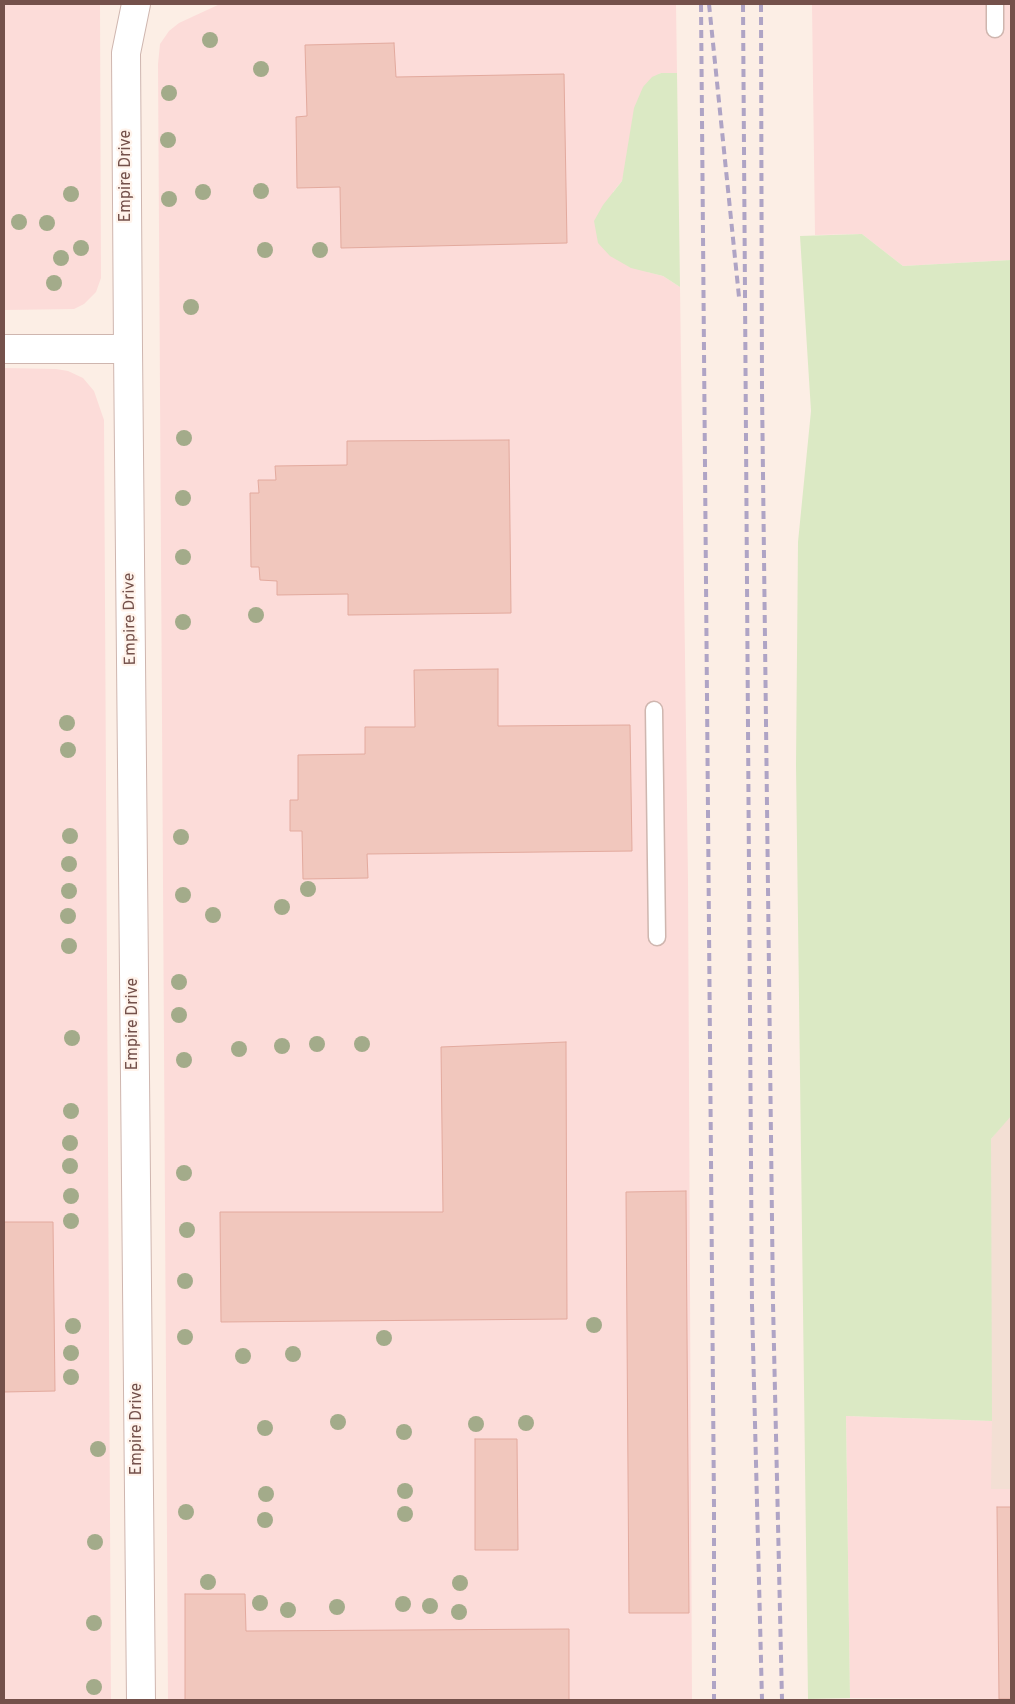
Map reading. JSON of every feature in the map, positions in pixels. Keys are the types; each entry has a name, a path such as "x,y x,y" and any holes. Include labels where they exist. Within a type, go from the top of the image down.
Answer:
{"street":[{"name":"Empire Drive","path":"136,4 126,53 141,1700"},
{"path":"4,349 128,349"}],"lane":[{"path":"995,4 995,29"},
{"path":"654,710 657,937"}],"shaded area":[{"path":"4,4 100,4 101,278 96,292 84,304 74,309 4,310"},
{"path":"220,4 676,4 677,73 660,73 627,162 622,181 613,192 648,272 663,276 680,287 688,880 692,1700 168,1700 158,64 160,44 169,31 179,23"},
{"path":"812,4 1011,4 1011,260 903,266 862,234 815,235"},
{"path":"4,368 56,369 68,371 83,378 94,391 104,420 111,1700 4,1700"},
{"path":"1010,1115 1011,1489 991,1489 991,1139"},
{"path":"846,1416 992,1421 991,1489 1011,1489 1011,1699 850,1698"}],"green space":[{"path":"661,73 677,73 680,287 663,276 631,268 610,256 598,243 594,221 603,205 622,181 634,108 643,87 652,77"},
{"path":"862,234 903,266 1011,260 1011,1116 991,1139 992,1421 846,1416 850,1698 808,1699 796,765 798,542 811,411 800,236"}],"building":[{"path":"394,43 396,77 564,74 567,243 341,248 340,187 297,188 296,117 307,116 305,45"},
{"path":"509,440 511,613 348,615 348,594 277,595 277,581 260,580 259,567 251,567 250,493 259,493 258,480 276,480 275,466 347,465 347,441"},
{"path":"498,669 498,726 630,725 632,851 367,854 368,878 303,879 302,831 290,831 290,800 298,800 298,755 365,754 365,727 415,727 414,670"},
{"path":"566,1042 567,1319 221,1322 220,1212 443,1212 441,1047"},
{"path":"686,1191 689,1613 629,1613 626,1192"},
{"path":"4,1222 53,1222 55,1391 4,1392"},
{"path":"475,1439 517,1439 518,1550 475,1550"},
{"path":"997,1507 1011,1507 1011,1699 999,1699"},
{"path":"185,1594 245,1594 246,1631 569,1629 569,1700 185,1700"}],"railway":[{"path":"701,4 714,1700"},
{"path":"709,4 739,297"},
{"path":"743,4 752,1305 762,1700"},
{"path":"761,4 762,391 773,1303 782,1700"}]}
